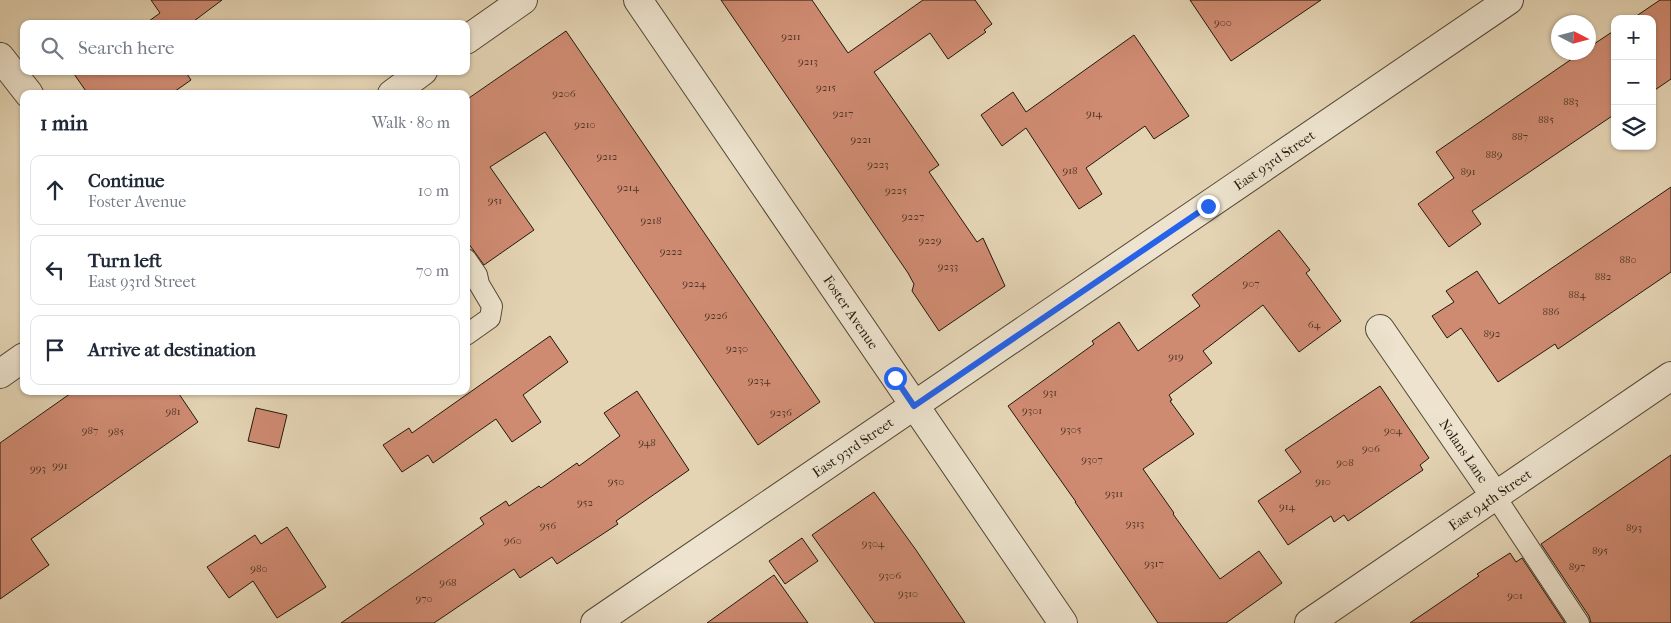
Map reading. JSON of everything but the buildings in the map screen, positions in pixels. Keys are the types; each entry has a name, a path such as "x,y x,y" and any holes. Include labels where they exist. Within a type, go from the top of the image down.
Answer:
{"street":[{"path":"470,37 522,0"},
{"name":"Foster Avenue","path":"638,0 1064,623"},
{"name":"East 93rd Street","path":"595,623 1509,0"},
{"path":"0,57 27,90"},
{"path":"397,90 418,75"},
{"name":"Nolans Lane","path":"1380,328 1494,496"},
{"path":"0,374 20,360"},
{"name":"East 94th Street","path":"1310,623 1671,376"}],"lane":[{"path":"470,265 492,306 490,318 470,332"},
{"name":"Nolans Lane","path":"1494,496 1579,623"}],"route":[{"path":"895,378 914,406 1208,206"}]}
